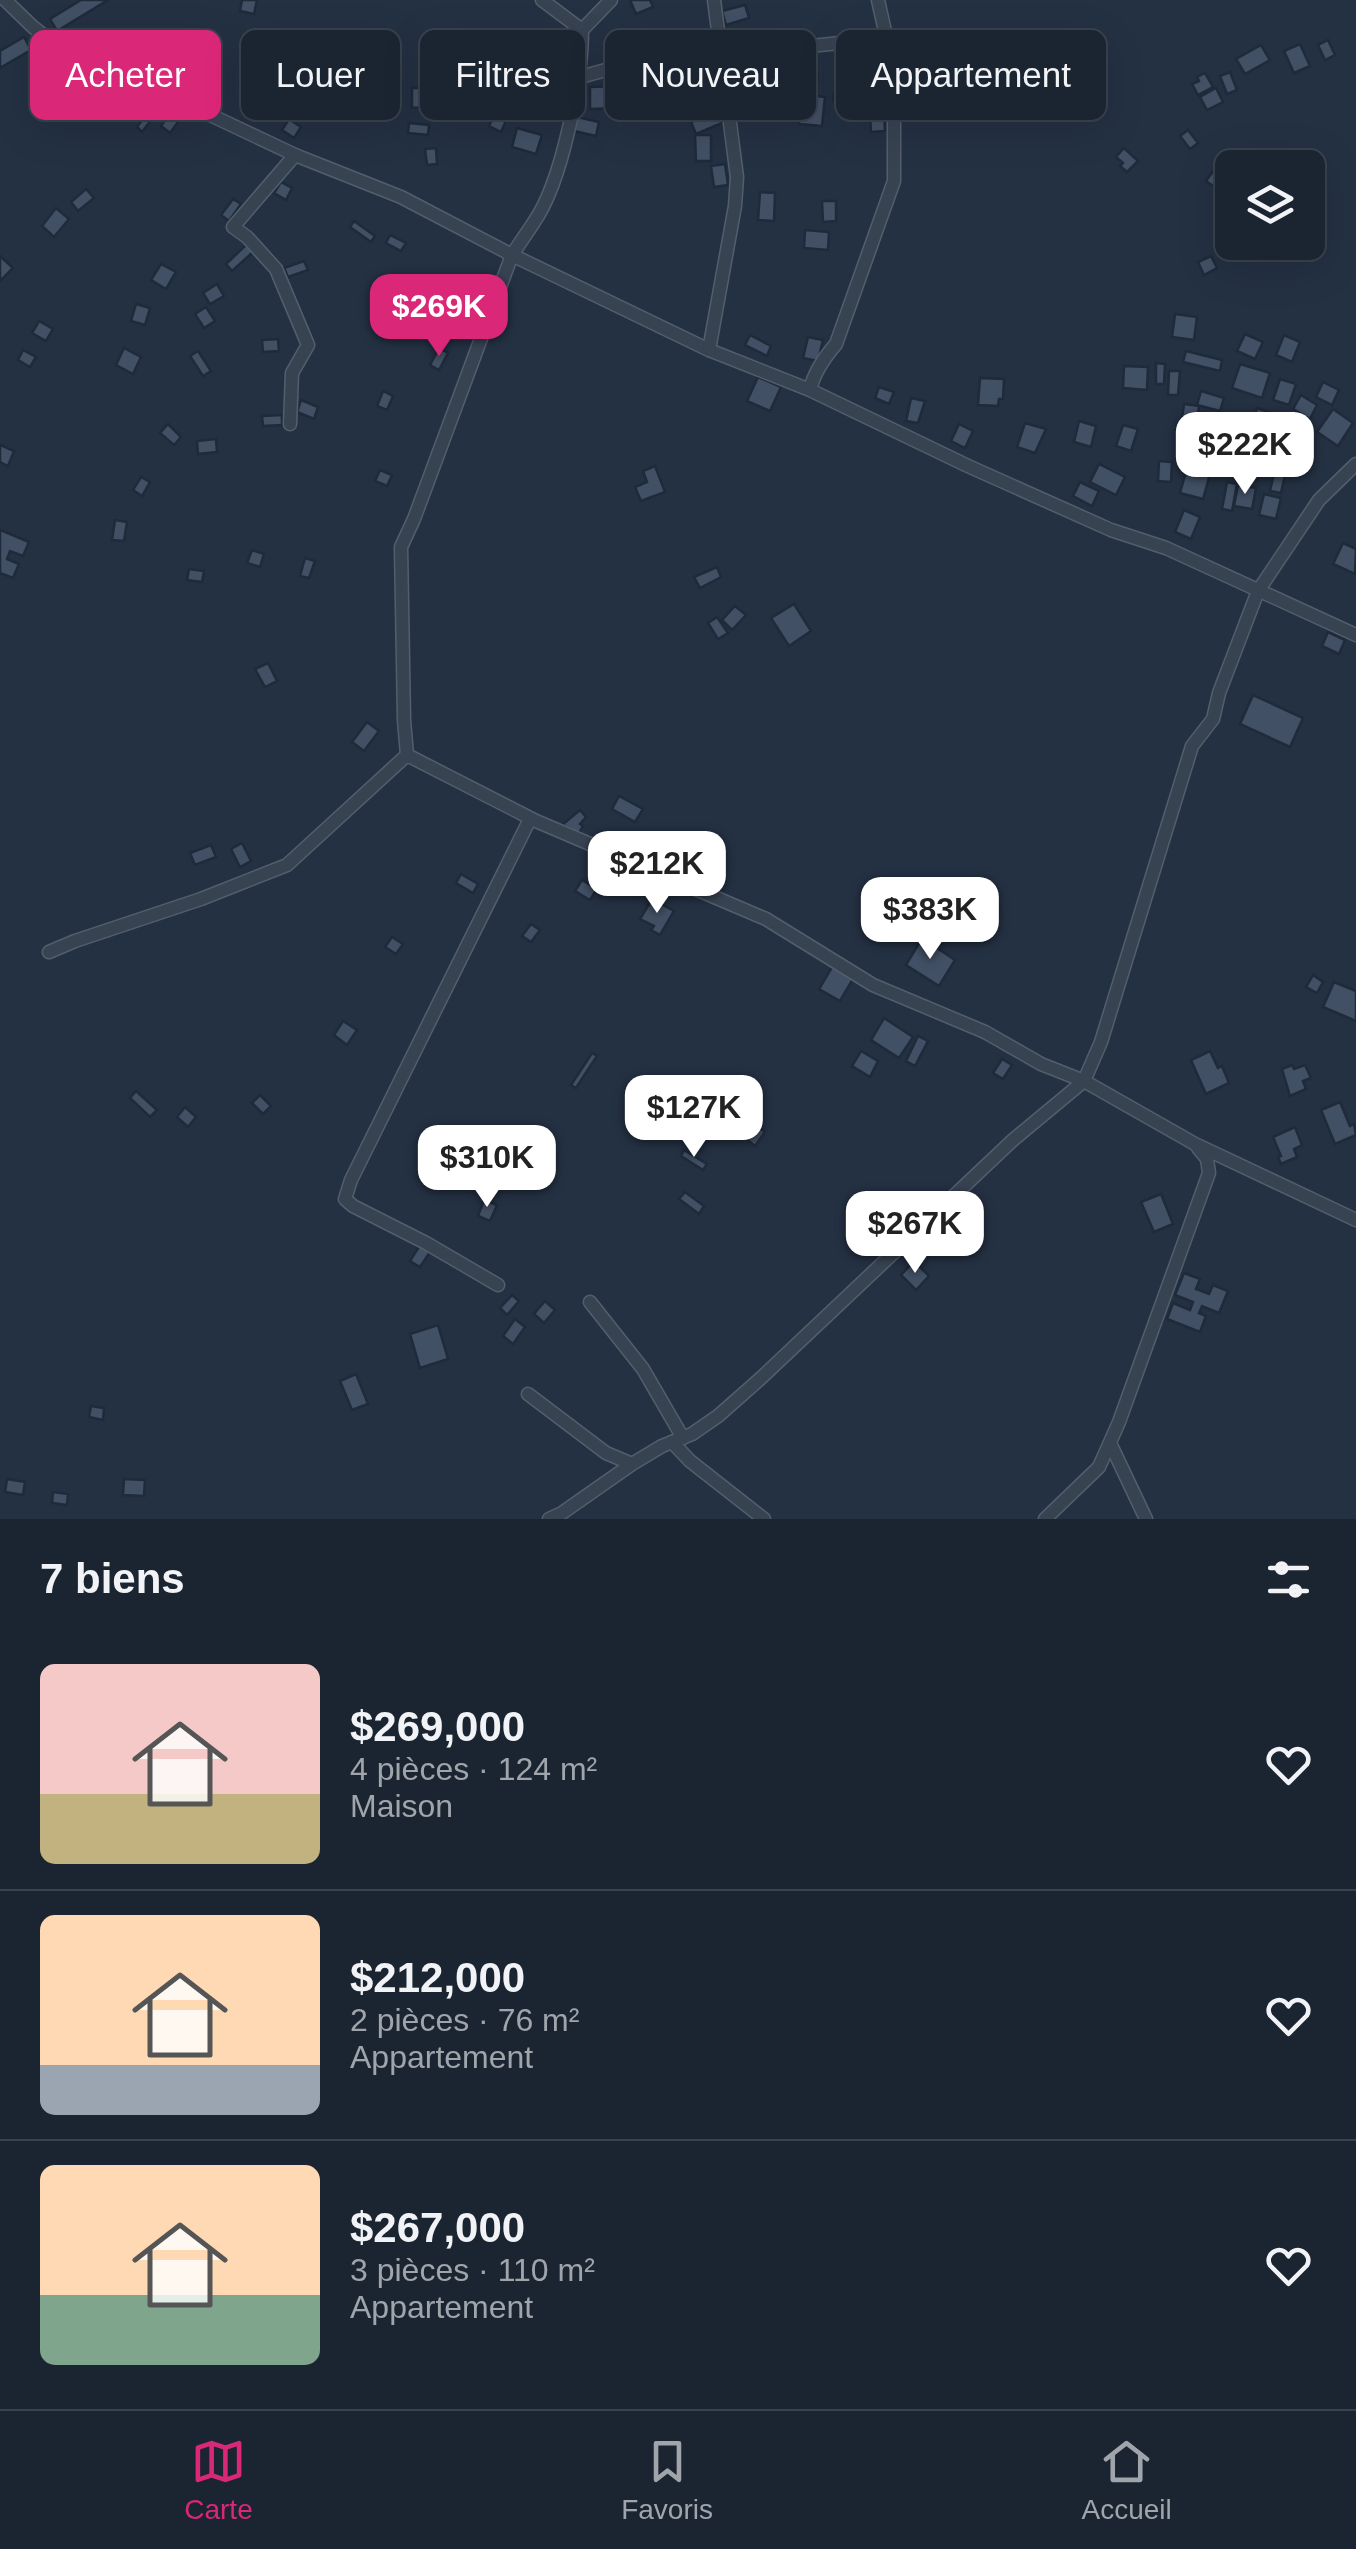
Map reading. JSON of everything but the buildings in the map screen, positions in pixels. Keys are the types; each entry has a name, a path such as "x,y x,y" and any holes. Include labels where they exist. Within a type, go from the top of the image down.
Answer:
{"street":[{"path":"5,0 33,28 84,67 185,103 295,155 401,196 512,255 710,350 810,390 1110,530 1166,548 1356,635"},
{"path":"542,0 582,30 611,0"},
{"path":"714,0 718,30"},
{"path":"878,0 886,30"},
{"path":"407,754 401,546 512,255 534,223 556,175 568,120"},
{"path":"710,350 737,177 730,120"},
{"path":"810,390 818,368 836,344 894,180 894,120"},
{"path":"290,424 292,373 308,345 276,269 234,227 295,155"},
{"path":"548,1519 632,1464 718,1416 1013,1140 1084,1081 1101,1042 1192,746 1213,719 1258,591 1318,500 1356,464"},
{"path":"407,754 530,818 766,919 874,985 984,1032 1041,1064 1084,1081 1195,1144 1356,1220"},
{"path":"50,952 201,900 287,865 407,754"},
{"path":"498,1285 345,1199 530,818"},
{"path":"1045,1519 1099,1467 1110,1443 1209,1173 1206,1159 1195,1144"},
{"path":"590,1302 643,1369 690,1461 764,1519"},
{"path":"528,1394 606,1452 632,1464"},
{"path":"1110,1443 1146,1519"}]}
